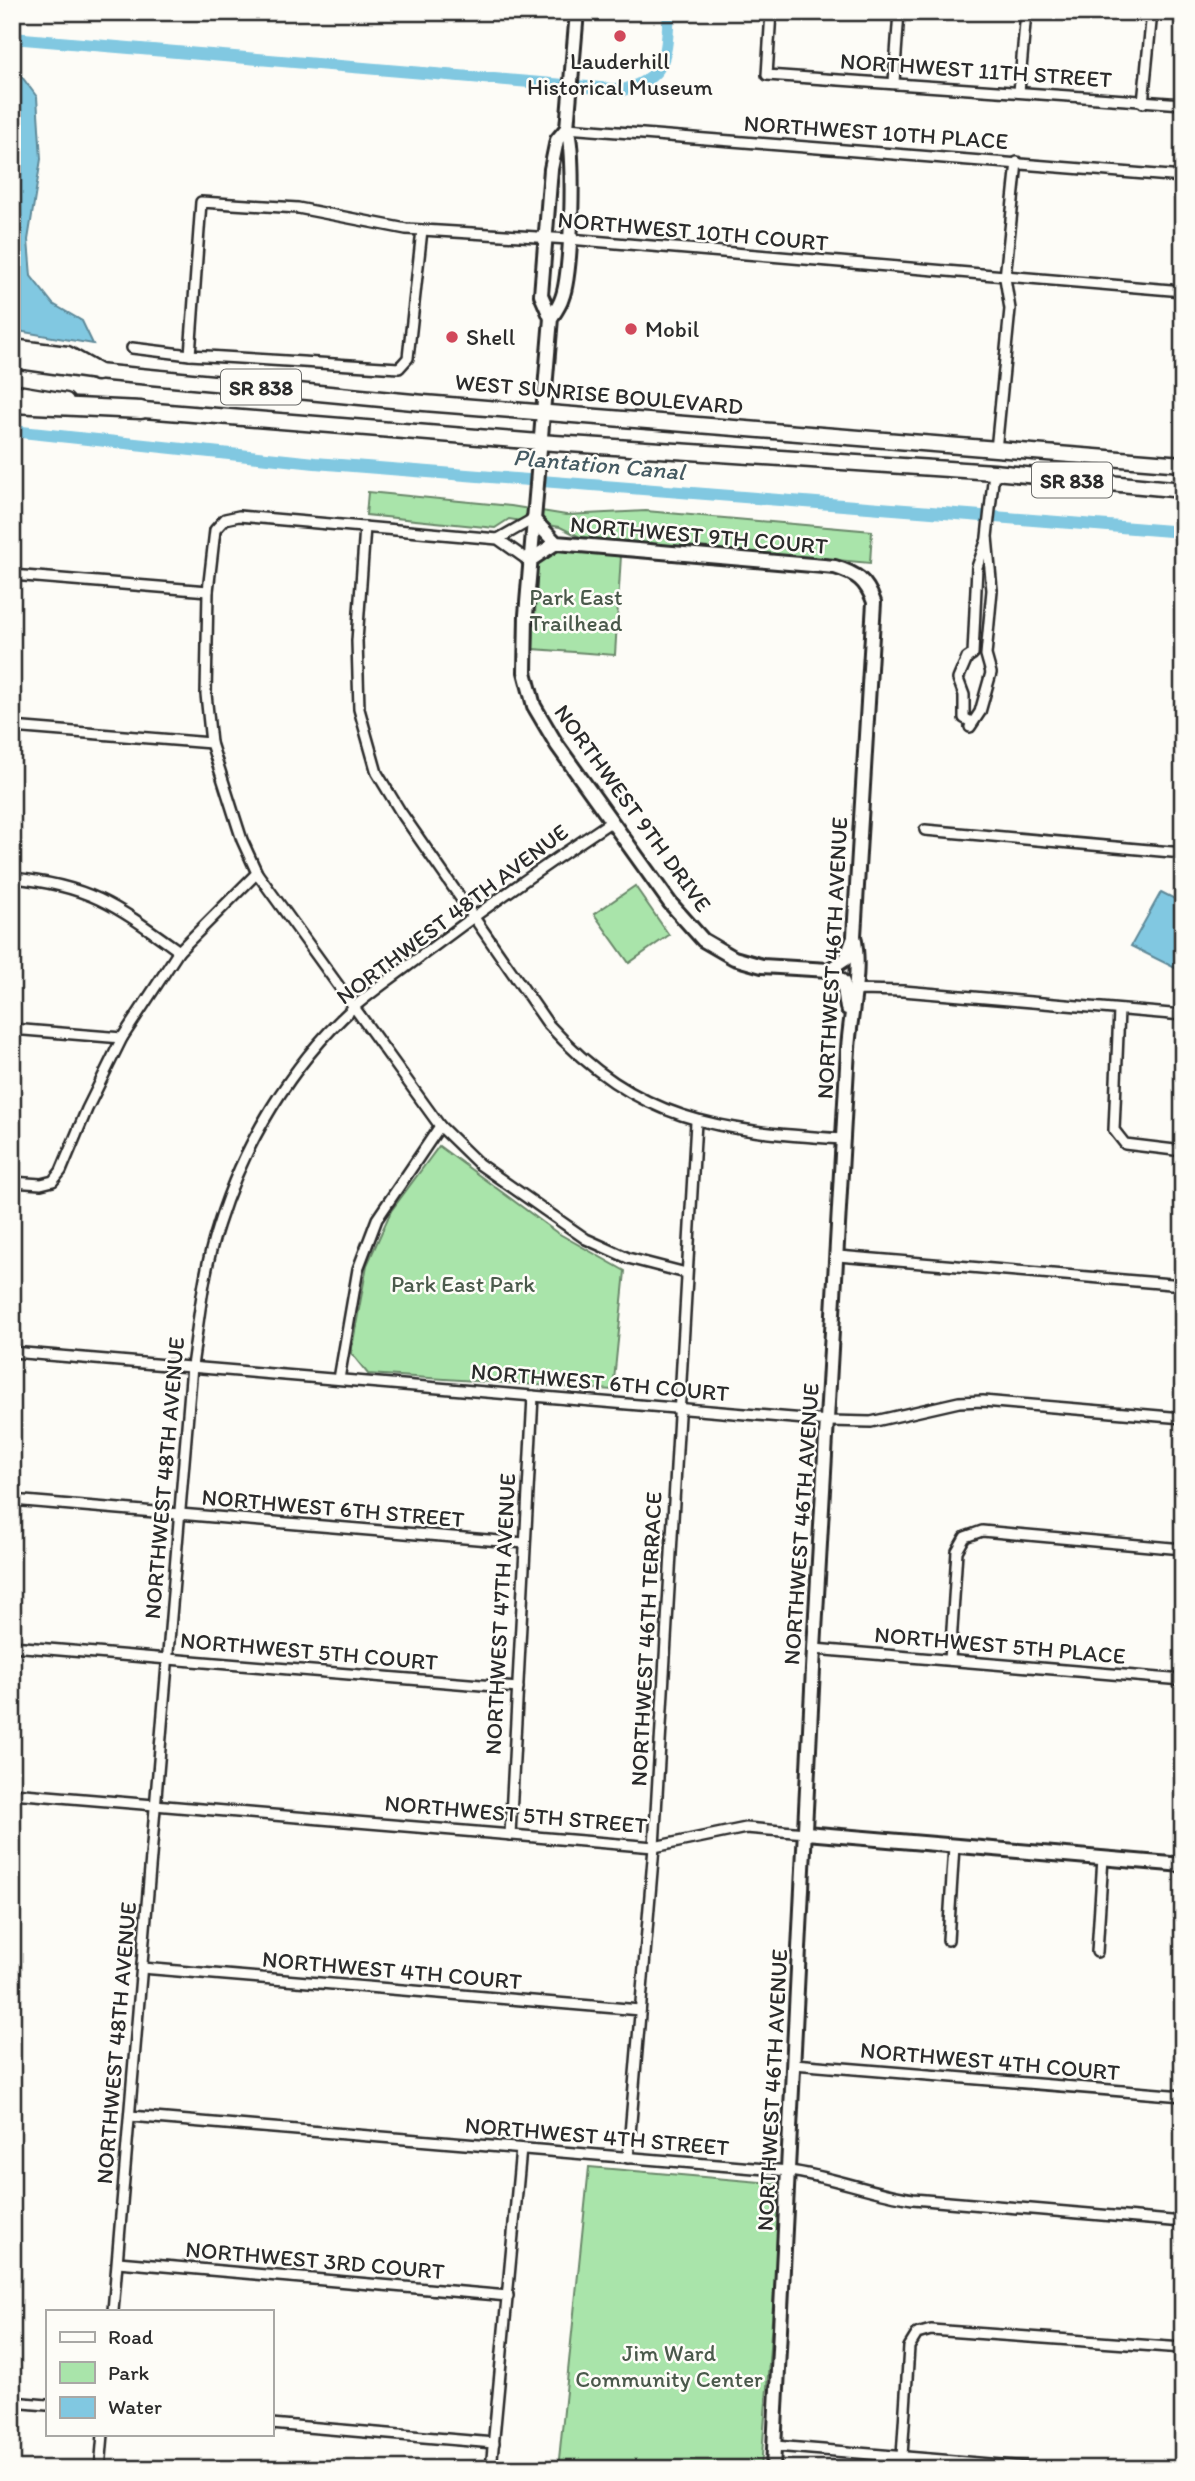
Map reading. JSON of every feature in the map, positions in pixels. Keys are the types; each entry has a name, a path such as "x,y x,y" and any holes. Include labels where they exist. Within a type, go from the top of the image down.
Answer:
{"highway":[{"path":"12,348 68,355 97,372"},
{"path":"12,404 141,410"}],"main road":[{"name":"WEST SUNRISE BOULEVARD","path":"12,360 97,372 544,412 1183,464"},
{"name":"SR 838","path":"12,392 141,410 539,442 994,472 1183,490"},
{"path":"961,470 990,456 996,450"},
{"path":"994,472 1000,460 1019,452"}],"street":[{"path":"539,442 551,318 563,298 569,239 572,142 567,128 577,12"},
{"name":"NORTHWEST 11TH STREET","path":"771,12 767,75 1183,104"},
{"path":"894,82 900,12"},
{"path":"1019,92 1026,12"},
{"path":"1143,103 1152,12"},
{"path":"551,318 541,295 545,238 551,169 557,140 567,128"},
{"name":"NORTHWEST 10TH PLACE","path":"567,128 1183,177"},
{"path":"996,450 1010,309 1005,278 1017,162"},
{"name":"NORTHWEST 10TH COURT","path":"190,355 201,202 298,208 422,230 569,239 1183,291"},
{"path":"132,348 190,355 393,370 399,368 408,358 422,230"},
{"name":"NORTHWEST 9TH DRIVE","path":"539,442 529,561 525,672 534,706 557,745 670,903 703,940 734,958 762,967 829,970"},
{"path":"987,537 976,567 973,654 967,658 958,678 964,695 964,718 971,725 978,718 991,673 986,655 992,590 987,537 994,472"},
{"path":"556,543 529,561 498,539 239,516 225,519 215,530 208,591 206,694 211,743 238,827 257,873 440,1126 479,1164 586,1239 628,1258 686,1273"},
{"path":"498,539 533,517"},
{"name":"NORTHWEST 9TH COURT","path":"533,517 556,543 835,567 853,573 867,584"},
{"path":"365,527 357,641 359,709 377,773 400,811 548,1024 575,1054 613,1083 657,1106 696,1122 755,1133 844,1139"},
{"path":"12,575 208,591"},
{"name":"NORTHWEST 46TH AVENUE","path":"774,2469 814,1649 829,1421 850,996 856,968 854,936 874,603 867,584"},
{"path":"964,695 984,698"},
{"path":"12,727 211,743"},
{"name":"NORTHWEST 48TH AVENUE","path":"113,2310 192,1366 205,1274 218,1224 235,1182 275,1102 310,1054 354,1007 474,916 612,821"},
{"path":"925,830 1183,853"},
{"path":"12,1182 41,1184 54,1181 122,1038 179,951 257,873"},
{"path":"12,878 51,881 99,896 179,951"},
{"path":"854,936 846,959 829,970 843,982 850,996 877,990 1183,1015"},
{"path":"856,968 863,983 877,990"},
{"path":"1119,1010 1112,1120 1118,1140 1135,1147 1183,1151"},
{"path":"12,1028 122,1038"},
{"name":"NORTHWEST 46TH TERRACE","path":"628,2158 654,1847 696,1122"},
{"path":"339,1379 347,1315 358,1269 377,1219 440,1126"},
{"path":"838,1256 1183,1285"},
{"name":"NORTHWEST 6TH COURT","path":"12,1352 829,1421 871,1422 959,1402 983,1401 1183,1418"},
{"name":"NORTHWEST 47TH AVENUE","path":"510,1835 533,1396"},
{"name":"NORTHWEST 6TH STREET","path":"12,1500 525,1544"},
{"path":"950,1661 957,1551 965,1537 982,1531 1183,1549"},
{"name":"NORTHWEST 5TH COURT","path":"12,1646 518,1688"},
{"name":"NORTHWEST 5TH PLACE","path":"814,1649 1183,1680"},
{"name":"NORTHWEST 5TH STREET","path":"12,1793 654,1847 746,1828 1183,1865"},
{"path":"948,1940 954,1846"},
{"path":"1097,1952 1103,1858"},
{"name":"NORTHWEST 4TH COURT","path":"142,1968 640,2010"},
{"name":"NORTHWEST 4TH COURT","path":"794,2064 1183,2096"},
{"name":"NORTHWEST 4TH STREET","path":"130,2116 789,2171 834,2178 880,2194 913,2199 1183,2222"},
{"path":"491,2469 521,2149"},
{"name":"NORTHWEST 3RD COURT","path":"118,2262 508,2296"},
{"path":"902,2456 909,2347 917,2334 932,2330 1183,2347"},
{"path":"12,2402 46,2405"},
{"path":"273,2424 494,2443"},
{"path":"100,2469 103,2436"},
{"path":"775,2445 1051,2469"}],"green space":[{"path":"368,492 511,506 566,515 646,511 872,531 870,563 580,537 560,527 509,519 495,528 366,515"},
{"name":"Park East Trailhead","path":"555,550 621,555 615,655 533,649 537,581 529,573 543,556"},
{"path":"635,886 669,935 629,963 594,914"},
{"name":"Park East Park","path":"439,1146 556,1232 625,1271 613,1390 368,1374 351,1353 367,1265 391,1211"},
{"name":"Jim Ward Community Center","path":"589,2167 782,2184 761,2469 558,2469"}],"water":[{"path":"12,73 19,73 37,97 41,159 28,240 31,276 53,304 82,321 93,344 12,330"},
{"path":"1161,892 1183,903 1183,972 1131,946"}],"waterway":[{"path":"12,38 623,90 638,85 657,71 665,52 669,12"},
{"name":"Plantation Canal","path":"12,431 315,463 1183,532"}],"place":[{"name":"Lauderhill Historical Museum","path":"620,36"},
{"name":"Mobil","path":"631,329"},
{"name":"Shell","path":"452,337"}]}
